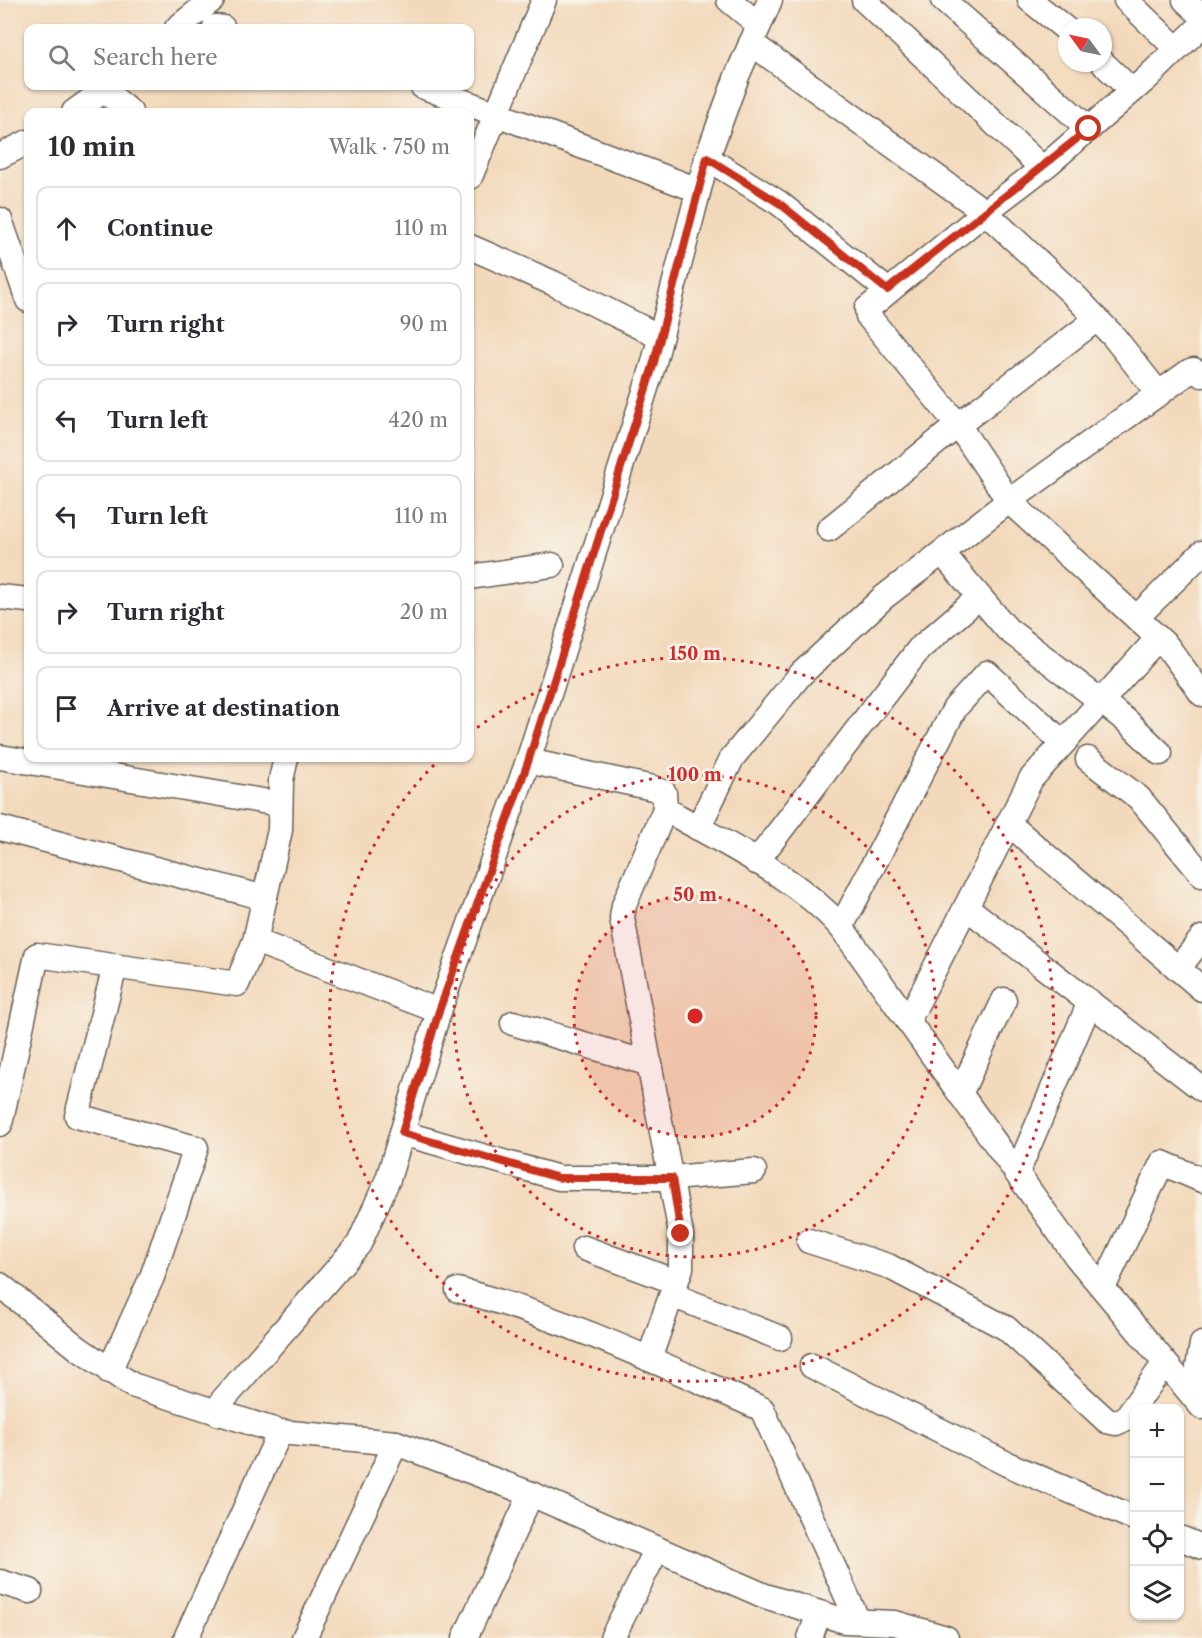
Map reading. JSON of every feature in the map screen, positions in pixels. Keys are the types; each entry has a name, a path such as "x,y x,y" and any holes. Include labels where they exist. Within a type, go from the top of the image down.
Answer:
{"street":[{"path":"182,24 212,0"},
{"path":"474,167 544,0"},
{"path":"729,0 755,34 985,212 1097,319 1160,394"},
{"path":"219,1414 223,1400 359,1244 388,1179 439,1011 528,762 660,337 707,158 770,0"},
{"path":"864,0 1042,168"},
{"path":"943,0 1089,129"},
{"path":"1030,0 1058,23"},
{"path":"1126,0 1178,49"},
{"path":"1185,0 1202,16"},
{"path":"1202,25 1089,129 887,290 867,309 868,316 958,425 1009,501 1137,617 1158,639 1202,694"},
{"path":"1112,72 1132,91"},
{"path":"80,108 104,90"},
{"path":"109,90 126,108"},
{"path":"434,90 497,112 698,190"},
{"path":"0,156 24,144"},
{"path":"707,158 779,203 887,290"},
{"path":"0,220 24,289"},
{"path":"474,249 553,283 660,337"},
{"path":"829,529 958,425 1097,319"},
{"path":"698,828 732,758 801,674 884,597 943,554 1009,501 1190,371 1194,370 1202,375"},
{"path":"1137,617 1202,553"},
{"path":"943,554 1007,629 1128,722 1160,753"},
{"path":"474,576 552,565"},
{"path":"0,597 24,600"},
{"path":"756,862 919,649 979,597"},
{"path":"908,1021 1030,779 1158,639"},
{"path":"841,927 955,708 987,673 1063,743"},
{"path":"0,757 24,761"},
{"path":"1088,759 1139,798 1202,874"},
{"path":"30,762 280,804"},
{"path":"0,1124 37,955 237,984 255,941 280,830 281,780 285,762"},
{"path":"528,762 659,790 666,797 664,809 624,904 622,918 681,1234 681,1268 649,1359"},
{"path":"664,809 756,862 823,907 841,927 1017,1173 1103,1288 1197,1402"},
{"path":"1008,824 1202,990"},
{"path":"0,828 265,898"},
{"path":"966,908 1202,1089"},
{"path":"1178,969 1202,938"},
{"path":"255,941 439,1011"},
{"path":"109,1371 152,1276 196,1148 77,1116 115,966"},
{"path":"960,1094 1004,1000"},
{"path":"1017,1173 1090,1002"},
{"path":"513,1023 650,1064"},
{"path":"402,1133 559,1178 672,1178 754,1171"},
{"path":"1103,1288 1162,1163 1202,1180"},
{"path":"809,1241 888,1266 1006,1328 1107,1421 1116,1423 1125,1419 1165,1363"},
{"path":"584,1248 780,1338"},
{"path":"0,1285 109,1371 132,1385 280,1432 396,1443 531,1494 765,1596 845,1621 895,1623 946,1638"},
{"path":"458,1290 509,1303 649,1359 762,1409 858,1622"},
{"path":"1197,1402 1202,1344"},
{"path":"812,1366 1007,1464 1130,1516"},
{"path":"186,1638 280,1432"},
{"path":"304,1638 396,1443"},
{"path":"465,1638 531,1494"},
{"path":"1184,1540 1202,1547"},
{"path":"612,1638 657,1549"},
{"path":"0,1582 30,1591"},
{"path":"810,1638 819,1613"}],"route":[{"path":"681,1234 672,1178 559,1178 402,1133 439,1011 528,762 653,366 707,158 779,203 887,290 1048,164 1089,129"}]}
